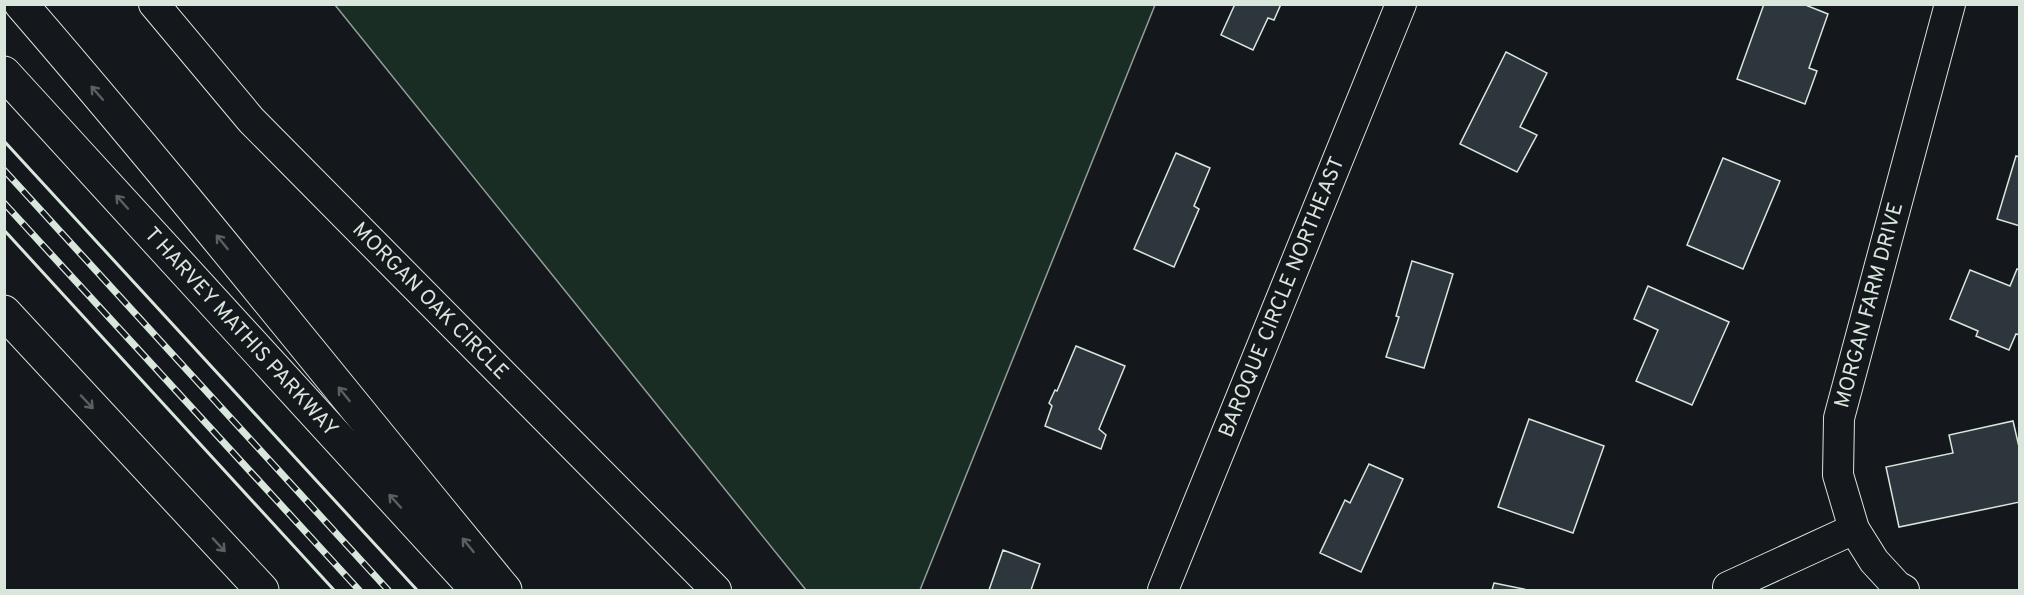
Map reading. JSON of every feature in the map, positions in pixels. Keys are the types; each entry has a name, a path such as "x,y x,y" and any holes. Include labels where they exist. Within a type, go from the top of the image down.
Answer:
{"highway":[{"path":"21,4 117,115 505,591"},
{"name":"T HARVEY MATHIS PARKWAY","path":"4,73 477,591"},
{"path":"4,312 262,591"},
{"path":"4,336 54,367"}],"street":[{"name":"MORGAN OAK CIRCLE","path":"154,4 251,120 716,591"},
{"name":"BAROQUE CIRCLE NORTHEAST","path":"1163,591 1401,4"},
{"name":"MORGAN FARM DRIVE","path":"1904,591 1874,561 1854,529 1838,475 1839,418 1950,4"},
{"path":"1728,587 1854,529"}],"green space":[{"path":"335,5 1155,5 920,590 806,590"}],"building":[{"path":"1235,4 1281,4 1274,20 1268,18 1253,50 1221,35"},
{"path":"1764,4 1803,4 1828,14 1809,68 1817,71 1805,104 1737,79"},
{"path":"1506,52 1547,73 1520,127 1537,135 1517,172 1460,144"},
{"path":"1176,153 1210,168 1194,206 1199,209 1174,267 1134,249"},
{"path":"2016,156 2020,157 2020,226 1997,219"},
{"path":"1723,158 1780,181 1743,269 1687,245"},
{"path":"1412,261 1453,274 1424,368 1386,357 1399,317 1396,316"},
{"path":"2017,269 2020,270 2020,335 2016,334 2009,350 1976,336 1978,331 1950,319 1970,270 2010,286"},
{"path":"1648,286 1729,322 1692,405 1636,381 1658,330 1634,319"},
{"path":"1076,346 1125,366 1099,429 1106,435 1101,449 1045,426 1052,406 1049,403 1055,390 1057,391"},
{"path":"1529,419 1604,446 1573,533 1498,507"},
{"path":"2013,421 2020,451 2020,502 1899,527 1886,467 1953,453 1949,435"},
{"path":"1369,464 1403,479 1361,572 1320,553 1345,500 1350,503"},
{"path":"1003,550 1040,564 1031,590 989,590"},
{"path":"1494,583 1528,590 1492,590"}],"railway":[{"path":"4,170 388,590"},
{"path":"4,203 359,590"}],"wall":[{"path":"4,141 417,590"},
{"path":"4,230 334,590"}]}
